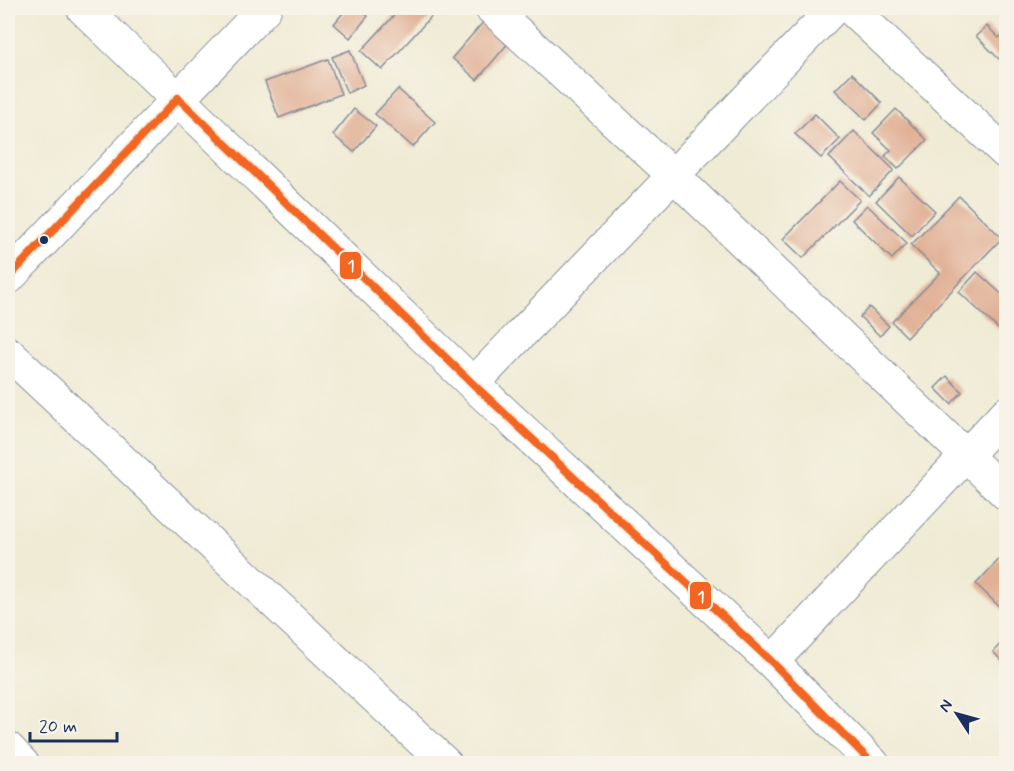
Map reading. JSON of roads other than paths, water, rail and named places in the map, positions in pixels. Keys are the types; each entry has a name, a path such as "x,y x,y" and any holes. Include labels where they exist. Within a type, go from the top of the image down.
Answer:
{"street":[{"path":"83,8 473,384 772,662 873,764"},
{"path":"8,278 265,8"},
{"path":"491,8 674,175 1006,494"},
{"path":"473,384 834,8"},
{"path":"850,8 1006,153"},
{"path":"8,353 446,764"},
{"path":"772,662 1006,413"},
{"path":"8,748 23,764"}]}
